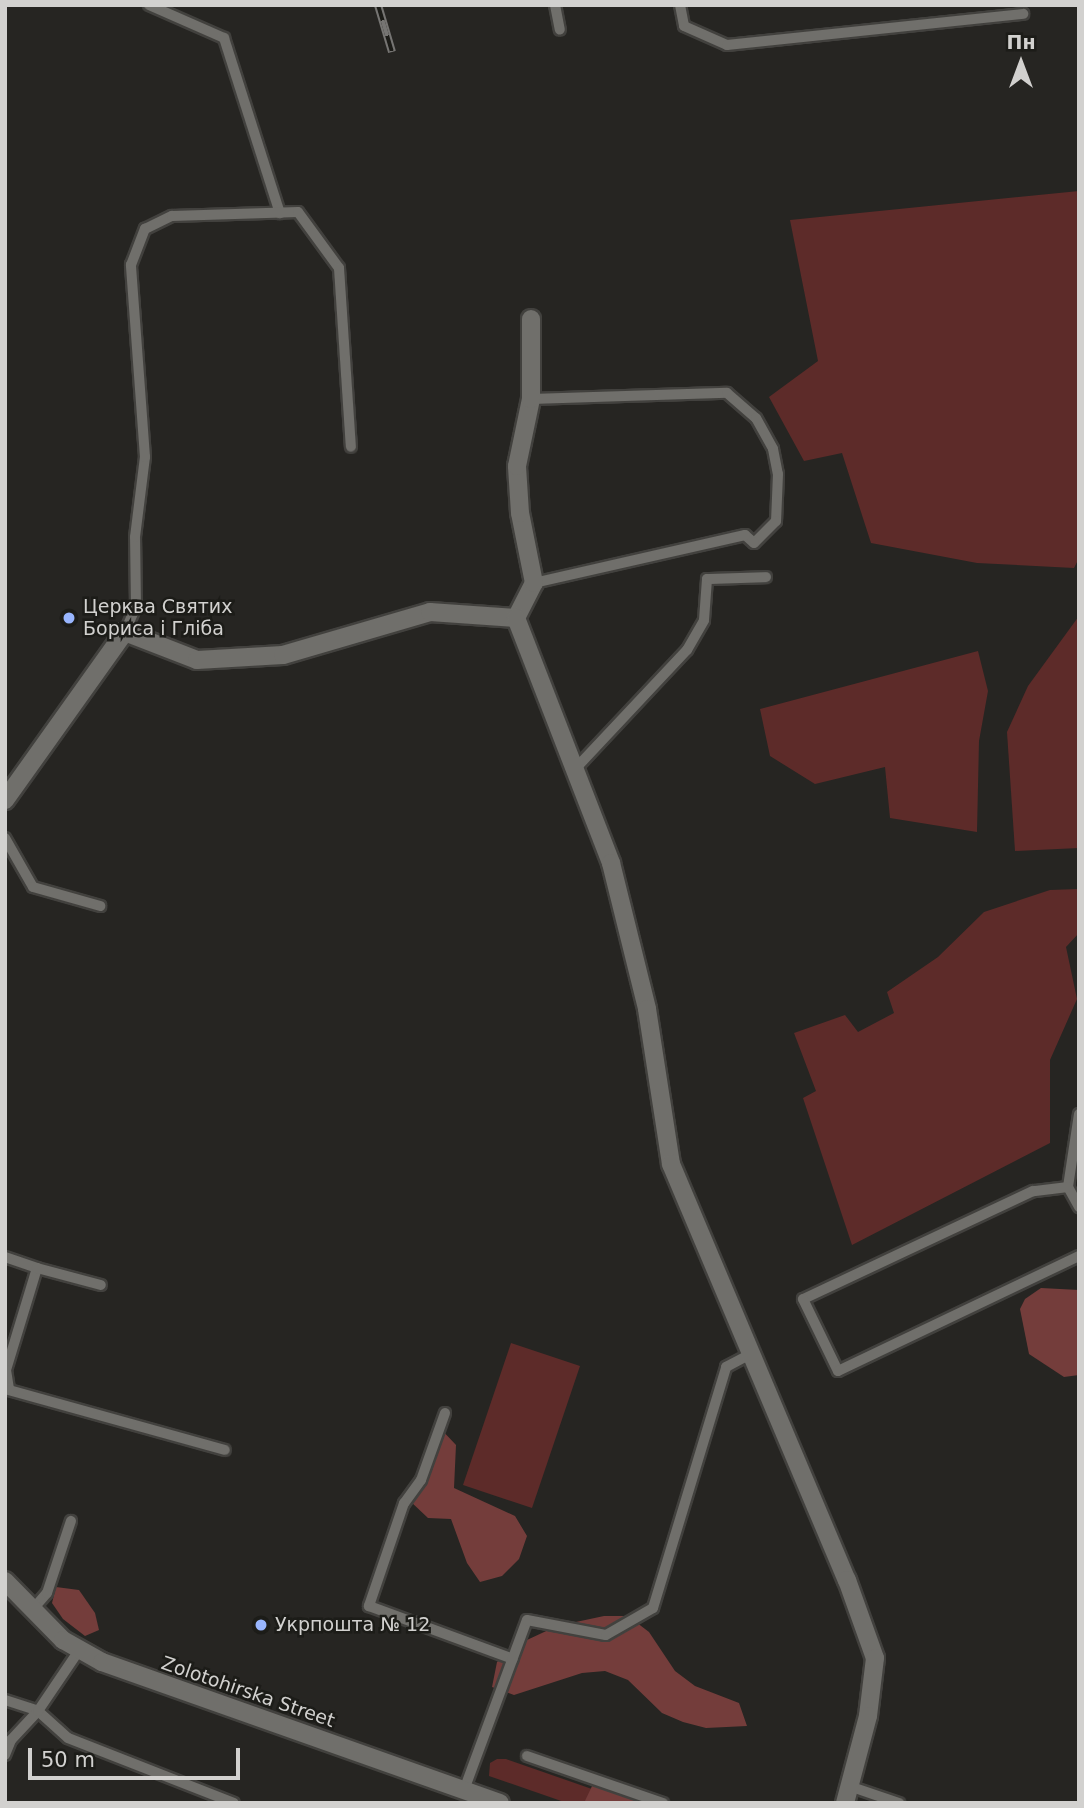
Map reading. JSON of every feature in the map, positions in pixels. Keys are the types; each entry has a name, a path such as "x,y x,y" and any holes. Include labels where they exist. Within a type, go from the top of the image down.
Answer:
{"street":[{"path":"531,319 531,399 517,466 520,513 534,583 516,618 577,767 611,863 647,1009 671,1164 749,1355 847,1580 875,1658 868,1716 847,1794"},
{"path":"5,800 125,632 197,660 282,655 430,612 516,618"},
{"name":"Zolotohirska Street","path":"5,1581 63,1640 80,1649 184,1693 500,1803"}],"lane":[{"path":"149,5 224,38 280,213"},
{"path":"555,5 560,30"},
{"path":"680,5 684,26 727,44 1023,14"},
{"path":"125,632 136,606 135,537 145,457 131,265 145,229 172,216 298,212 339,268 351,447"},
{"path":"531,399 727,393 756,418 773,449 778,474 776,521 754,543 745,535 534,583"},
{"path":"577,767 687,650 704,620 707,579 766,577"},
{"path":"5,838 33,887 100,906"},
{"path":"1079,1114 1068,1186 1079,1207"},
{"path":"1068,1186 1033,1191 803,1299 838,1371 1079,1256"},
{"path":"5,1256 37,1268 101,1285"},
{"path":"37,1268 6,1370 7,1388 225,1450"},
{"path":"464,1790 527,1620 606,1635 653,1608 726,1367 749,1355"},
{"path":"445,1413 421,1480 404,1503 369,1606 513,1659"},
{"path":"33,1609 47,1593 71,1521"},
{"path":"5,1755 11,1740 38,1711 80,1649"},
{"path":"5,1700 38,1711 68,1738 234,1803"},
{"path":"527,1756 663,1803"},
{"path":"847,1794 899,1803"}],"shaded area":[{"path":"1079,191 1079,558 1074,568 977,563 871,543 842,453 804,461 769,397 818,361 790,220"},
{"path":"1079,616 1079,848 1015,851 1007,732 1028,686"},
{"path":"978,651 988,691 979,741 977,832 890,818 885,767 815,784 770,756 760,709"},
{"path":"1079,889 1079,933 1066,947 1077,999 1050,1060 1050,1143 852,1245 803,1098 816,1091 794,1033 845,1015 858,1032 894,1013 887,992 938,957 984,912 1050,890"},
{"path":"1041,1288 1079,1290 1079,1375 1064,1377 1029,1354 1020,1309 1025,1299"},
{"path":"511,1343 580,1366 532,1508 463,1485"},
{"path":"439,1427 456,1445 454,1488 515,1516 527,1536 519,1559 502,1576 480,1582 467,1563 451,1519 428,1518 410,1501 425,1469 426,1446"},
{"path":"56,1587 79,1590 95,1613 99,1630 85,1636 63,1619 52,1603"},
{"path":"604,1616 628,1616 649,1632 675,1671 695,1686 739,1703 747,1726 706,1728 683,1722 662,1713 628,1680 605,1671 582,1673 514,1695 492,1687 497,1662 514,1646 557,1626"},
{"path":"497,1759 506,1759 632,1803 567,1803 489,1776 490,1763"},
{"path":"593,1784 658,1803 584,1803"}],"railway":[{"path":"378,5 392,52"}],"place":[{"name":"Церква Святих Бориса і Гліба","path":"69,618"},
{"name":"Укрпошта № 12","path":"261,1625"}]}
